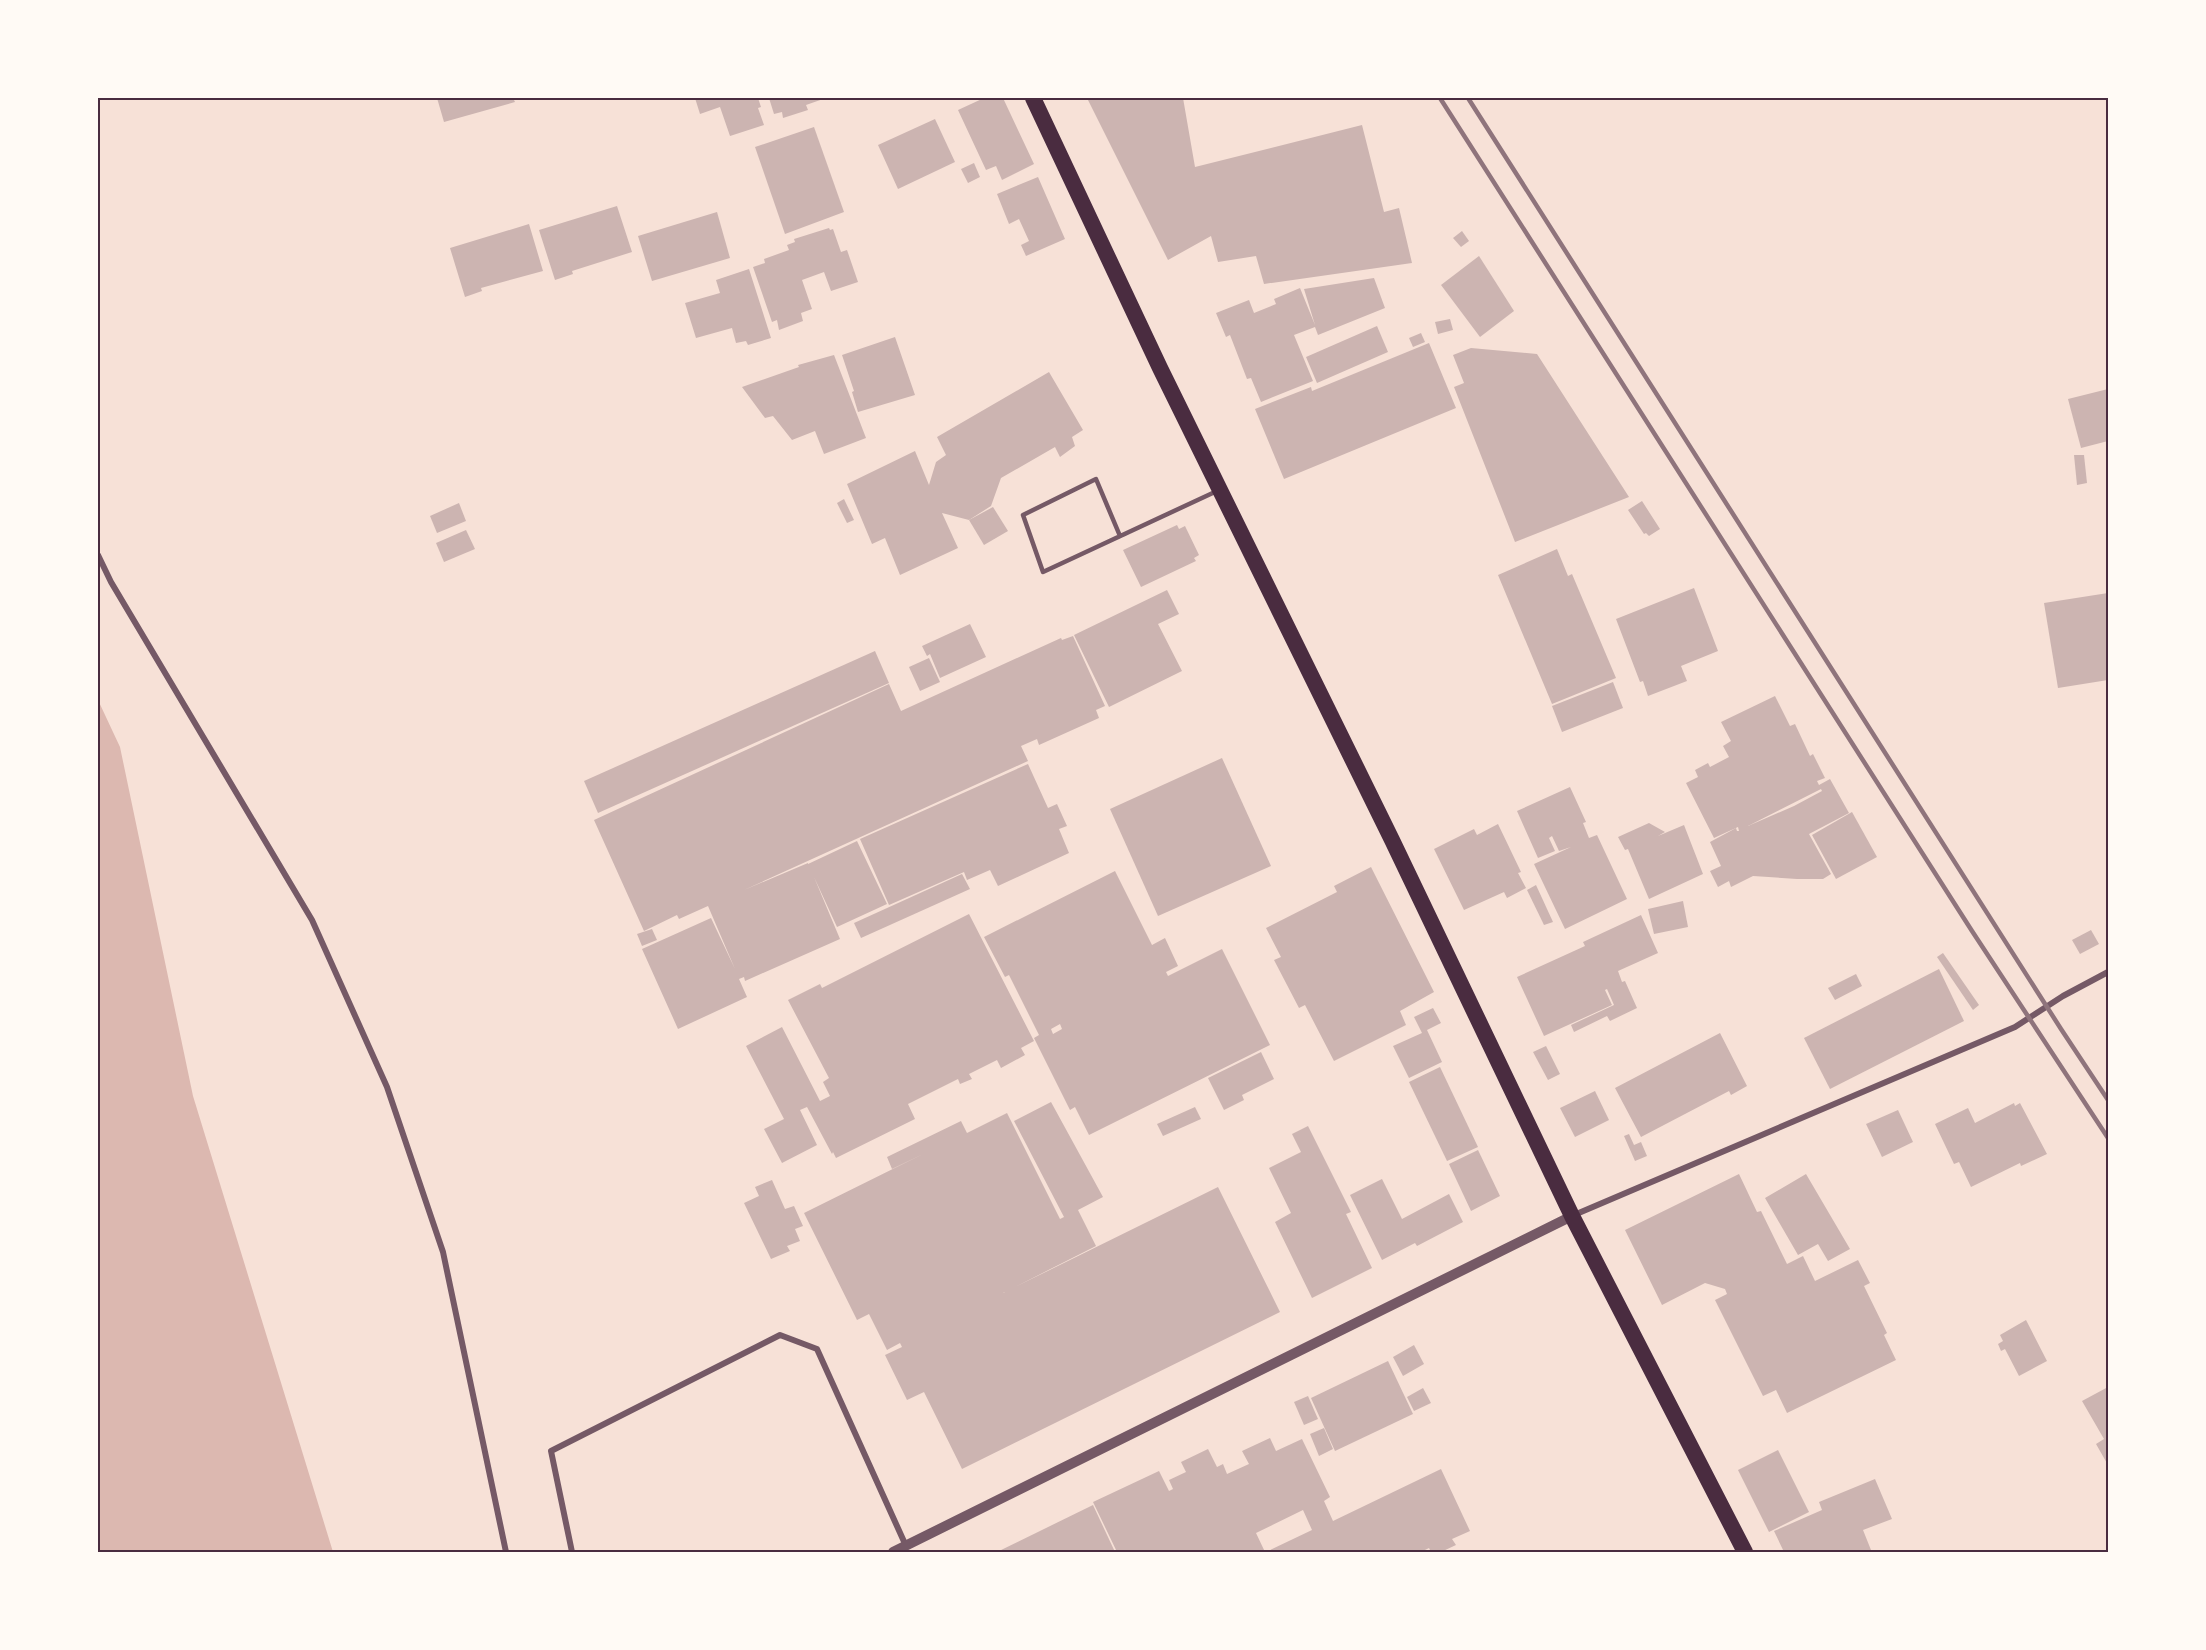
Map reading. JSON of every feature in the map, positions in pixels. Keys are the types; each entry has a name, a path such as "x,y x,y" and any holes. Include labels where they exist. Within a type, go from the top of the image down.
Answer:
{"highway":[{"path":"1033,98 1572,1216 1745,1552"}],"street":[{"path":"98,555 117,592 312,920 387,1087 443,1252 506,1552"},
{"path":"893,1552 1572,1216 2015,1027 2063,996 2109,972"},
{"path":"572,1552 551,1451 780,1335 817,1349 906,1546"}],"lane":[{"path":"1120,536 1096,479 1023,515 1042,572 1220,490"}],"shaded area":[{"path":"98,700 120,747 193,1096 333,1552 98,1552"}],"building":[{"path":"437,98 513,98 515,102 444,122"},
{"path":"695,98 758,98 761,107 758,108 764,125 730,136 720,107 700,114"},
{"path":"769,98 826,98 806,105 808,110 783,118 782,112 774,114"},
{"path":"984,98 1003,98 1034,164 1002,180 996,166 986,170 958,110"},
{"path":"1087,98 1183,98 1195,167 1362,125 1384,212 1399,208 1412,263 1264,284 1256,256 1218,262 1211,236 1168,260"},
{"path":"935,119 955,162 898,189 878,145"},
{"path":"814,127 844,212 785,234 755,147"},
{"path":"974,163 980,177 968,183 961,169"},
{"path":"1038,177 1065,239 1026,256 1021,245 1029,241 1019,219 1009,224 997,194"},
{"path":"617,206 632,252 572,271 573,274 555,280 539,230"},
{"path":"717,212 730,258 652,281 638,236"},
{"path":"529,224 543,271 481,288 482,291 465,297 450,248"},
{"path":"829,228 833,229 841,252 847,250 858,282 831,291 824,272 802,280 812,309 801,313 803,321 779,330 777,320 772,322 753,267 765,263 764,259 789,250 787,245 795,242 794,239"},
{"path":"1462,231 1469,241 1461,247 1453,238"},
{"path":"1479,256 1514,311 1480,337 1441,285"},
{"path":"749,269 771,338 748,345 746,341 736,343 732,328 696,338 685,303 720,293 716,280"},
{"path":"1374,278 1385,308 1318,335 1315,327 1294,335 1313,381 1261,402 1251,378 1247,379 1230,335 1226,337 1216,313 1249,300 1254,313 1276,304 1274,299 1300,288 1315,325 1304,289"},
{"path":"1450,319 1453,330 1438,334 1435,322"},
{"path":"1377,326 1388,352 1317,383 1306,357"},
{"path":"1421,333 1425,342 1413,347 1409,338"},
{"path":"895,337 915,395 858,412 852,392 854,391 842,355"},
{"path":"1429,343 1456,408 1284,479 1255,409 1311,387 1312,391"},
{"path":"1471,348 1537,354 1629,497 1515,542 1454,387 1464,383 1453,355"},
{"path":"834,355 866,438 824,454 815,431 792,440 773,416 765,418 742,387 799,367 798,365"},
{"path":"1049,372 1083,430 1072,437 1075,446 1060,457 1055,447 1001,478 991,506 969,520 942,513 958,548 900,575 885,538 872,544 847,484 915,451 929,485 936,462 946,455 937,437"},
{"path":"2108,389 2108,441 2081,448 2068,399"},
{"path":"2074,455 2084,455 2087,483 2077,485"},
{"path":"844,499 854,520 847,523 837,503"},
{"path":"1642,501 1660,529 1649,536 1644,534 1628,510"},
{"path":"459,503 466,521 437,533 430,516"},
{"path":"993,507 1008,531 984,545 969,520"},
{"path":"1177,525 1179,529 1185,526 1199,555 1194,558 1196,561 1141,587 1123,550"},
{"path":"466,530 475,549 444,562 436,543"},
{"path":"1557,549 1568,576 1572,574 1616,678 1552,704 1498,575"},
{"path":"1694,588 1718,651 1681,666 1687,681 1648,696 1643,681 1640,682 1616,619"},
{"path":"1167,590 1179,614 1158,624 1182,671 1109,707 1074,635"},
{"path":"2108,593 2108,680 2058,688 2044,603"},
{"path":"970,624 986,657 940,678 930,654 927,656 922,646"},
{"path":"1073,636 1105,706 1096,710 1099,718 1039,745 1037,739 1021,746 1028,761 744,890 857,841 887,904 837,927 814,877 840,939 745,981 744,977 739,979 747,997 678,1029 642,949 711,918 735,969 708,906 679,919 677,915 644,931 594,820 889,684 901,711 1061,638 1062,640"},
{"path":"875,651 889,683 598,813 584,781"},
{"path":"929,658 940,682 920,691 909,667"},
{"path":"1613,682 1623,708 1562,732 1552,706"},
{"path":"1775,696 1790,726 1795,724 1810,756 1813,754 1825,778 1817,781 1819,785 1830,779 1849,813 1809,834 1831,874 1823,879 1753,876 1731,887 1729,881 1718,887 1710,871 1721,866 1710,842 1736,828 1739,831 1738,827 1714,838 1686,783 1698,777 1695,770 1708,763 1710,767 1729,757 1723,746 1731,741 1721,722","holes":["1821,789 1822,791 1794,806 1748,826"]},
{"path":"1222,758 1271,866 1158,916 1110,809"},
{"path":"1028,764 1048,808 1057,804 1067,826 1059,829 1069,853 998,886 990,870 967,880 964,872 889,905 860,839"},
{"path":"1570,787 1586,822 1583,823 1589,838 1597,835 1627,899 1565,929 1534,864 1571,847 1559,851 1552,836 1549,838 1555,851 1538,858 1517,811"},
{"path":"1852,812 1877,857 1836,879 1812,835"},
{"path":"1649,823 1665,832 1658,836 1684,825 1703,874 1649,899 1628,849 1625,850 1618,837"},
{"path":"1498,824 1521,872 1518,873 1526,888 1507,898 1504,892 1464,910 1434,849 1474,829 1477,835"},
{"path":"1371,867 1434,992 1400,1011 1406,1025 1334,1061 1305,1005 1299,1008 1274,960 1281,957 1266,928 1337,892 1334,886"},
{"path":"1115,871 1152,945 1165,938 1178,966 1166,972 1168,976 1222,949 1270,1045 1089,1135 1075,1107 1070,1110 1034,1038 1039,1035 1009,975 1005,977 984,937","holes":["1060,1024 1062,1029 1053,1034 1051,1029"]},
{"path":"962,874 970,889 861,938 854,923"},
{"path":"1536,885 1553,922 1544,925 1527,890"},
{"path":"1683,901 1688,927 1654,934 1648,909"},
{"path":"969,914 1034,1041 1021,1048 1025,1055 1001,1068 997,1060 969,1074 972,1079 960,1084 958,1079 908,1104 915,1119 836,1158 807,1107 800,1110 817,1145 782,1163 764,1129 784,1119 746,1046 782,1027 820,1101 830,1096 823,1082 829,1078 788,1000 820,984 822,988"},
{"path":"1641,915 1658,953 1618,971 1637,1008 1610,1021 1607,1016 1574,1032 1571,1025 1614,1005 1607,989 1605,990 1612,1005 1544,1036 1517,977 1585,946 1583,942"},
{"path":"652,929 657,940 642,946 637,934"},
{"path":"2091,930 2099,944 2080,954 2072,940"},
{"path":"1943,953 1979,1005 1973,1010 1937,957"},
{"path":"1939,969 1964,1021 1830,1089 1804,1038"},
{"path":"1856,974 1862,986 1835,1000 1828,988"},
{"path":"1433,1008 1441,1023 1427,1030 1442,1062 1409,1078 1393,1046 1422,1033 1414,1017"},
{"path":"1720,1033 1747,1086 1731,1095 1729,1091 1641,1137 1615,1088"},
{"path":"1546,1046 1560,1074 1548,1080 1533,1052"},
{"path":"1261,1052 1274,1079 1242,1095 1244,1100 1224,1110 1208,1078"},
{"path":"1440,1067 1478,1147 1447,1161 1409,1082"},
{"path":"1595,1091 1609,1120 1575,1137 1560,1108"},
{"path":"1051,1102 1103,1197 1078,1210 1096,1246 1003,1293 1218,1187 1280,1312 962,1469 924,1392 907,1400 885,1355 902,1347 900,1343 887,1350 869,1314 857,1320 804,1213 923,1154 892,1169 887,1157 961,1121 967,1133 1007,1113 1060,1219 1064,1217 1014,1121"},
{"path":"2014,1103 2015,1106 2020,1103 2047,1154 2021,1166 2020,1163 1971,1187 1959,1162 1954,1164 1935,1124 1968,1108 1975,1123"},
{"path":"1195,1107 1201,1119 1163,1136 1157,1124"},
{"path":"1898,1110 1913,1142 1882,1157 1866,1124"},
{"path":"1308,1126 1351,1212 1346,1214 1372,1268 1312,1298 1275,1222 1291,1213 1269,1168 1301,1152 1292,1134"},
{"path":"1629,1134 1634,1145 1641,1142 1647,1156 1635,1161 1624,1136"},
{"path":"1478,1150 1500,1196 1471,1211 1449,1164"},
{"path":"1739,1174 1757,1212 1761,1211 1787,1264 1803,1256 1815,1281 1858,1260 1870,1283 1864,1286 1887,1333 1884,1335 1896,1360 1787,1413 1776,1390 1763,1396 1715,1300 1727,1294 1725,1289 1705,1283 1662,1305 1625,1230"},
{"path":"1806,1174 1850,1249 1828,1261 1818,1244 1798,1255 1765,1198"},
{"path":"1382,1179 1402,1219 1449,1194 1463,1222 1417,1246 1415,1243 1382,1260 1350,1195"},
{"path":"772,1180 785,1209 794,1206 803,1226 795,1229 800,1241 787,1246 790,1251 771,1259 744,1203 759,1196 755,1187"},
{"path":"2026,1320 2047,1361 2019,1376 2005,1349 2001,1351 1998,1344 2003,1341 2000,1335"},
{"path":"1414,1345 1424,1364 1403,1376 1393,1357"},
{"path":"1388,1361 1413,1414 1335,1451 1311,1398"},
{"path":"2108,1387 2108,1465 2096,1444 2104,1439 2082,1401"},
{"path":"1423,1388 1431,1403 1414,1411 1407,1397"},
{"path":"1308,1396 1318,1419 1304,1425 1294,1402"},
{"path":"1324,1428 1333,1449 1319,1456 1310,1434"},
{"path":"1270,1438 1276,1451 1302,1439 1330,1497 1324,1501 1333,1521 1441,1469 1470,1531 1452,1539 1456,1545 1441,1552 1431,1552 1429,1548 1421,1552 1266,1552 1312,1530 1303,1510 1256,1533 1265,1552 1117,1552 1093,1502 1159,1471 1169,1491 1173,1489 1169,1480 1186,1472 1181,1462 1208,1449 1217,1467 1223,1464 1227,1474 1249,1464 1242,1451"},
{"path":"1778,1450 1809,1512 1769,1532 1738,1470"},
{"path":"1875,1479 1892,1519 1863,1530 1871,1550 1864,1552 1784,1552 1774,1531 1822,1510 1819,1502"},
{"path":"1093,1505 1115,1552 997,1552"}],"railway":[{"path":"1440,98 1972,931 2108,1138"},
{"path":"1468,98 2108,1100"}]}
